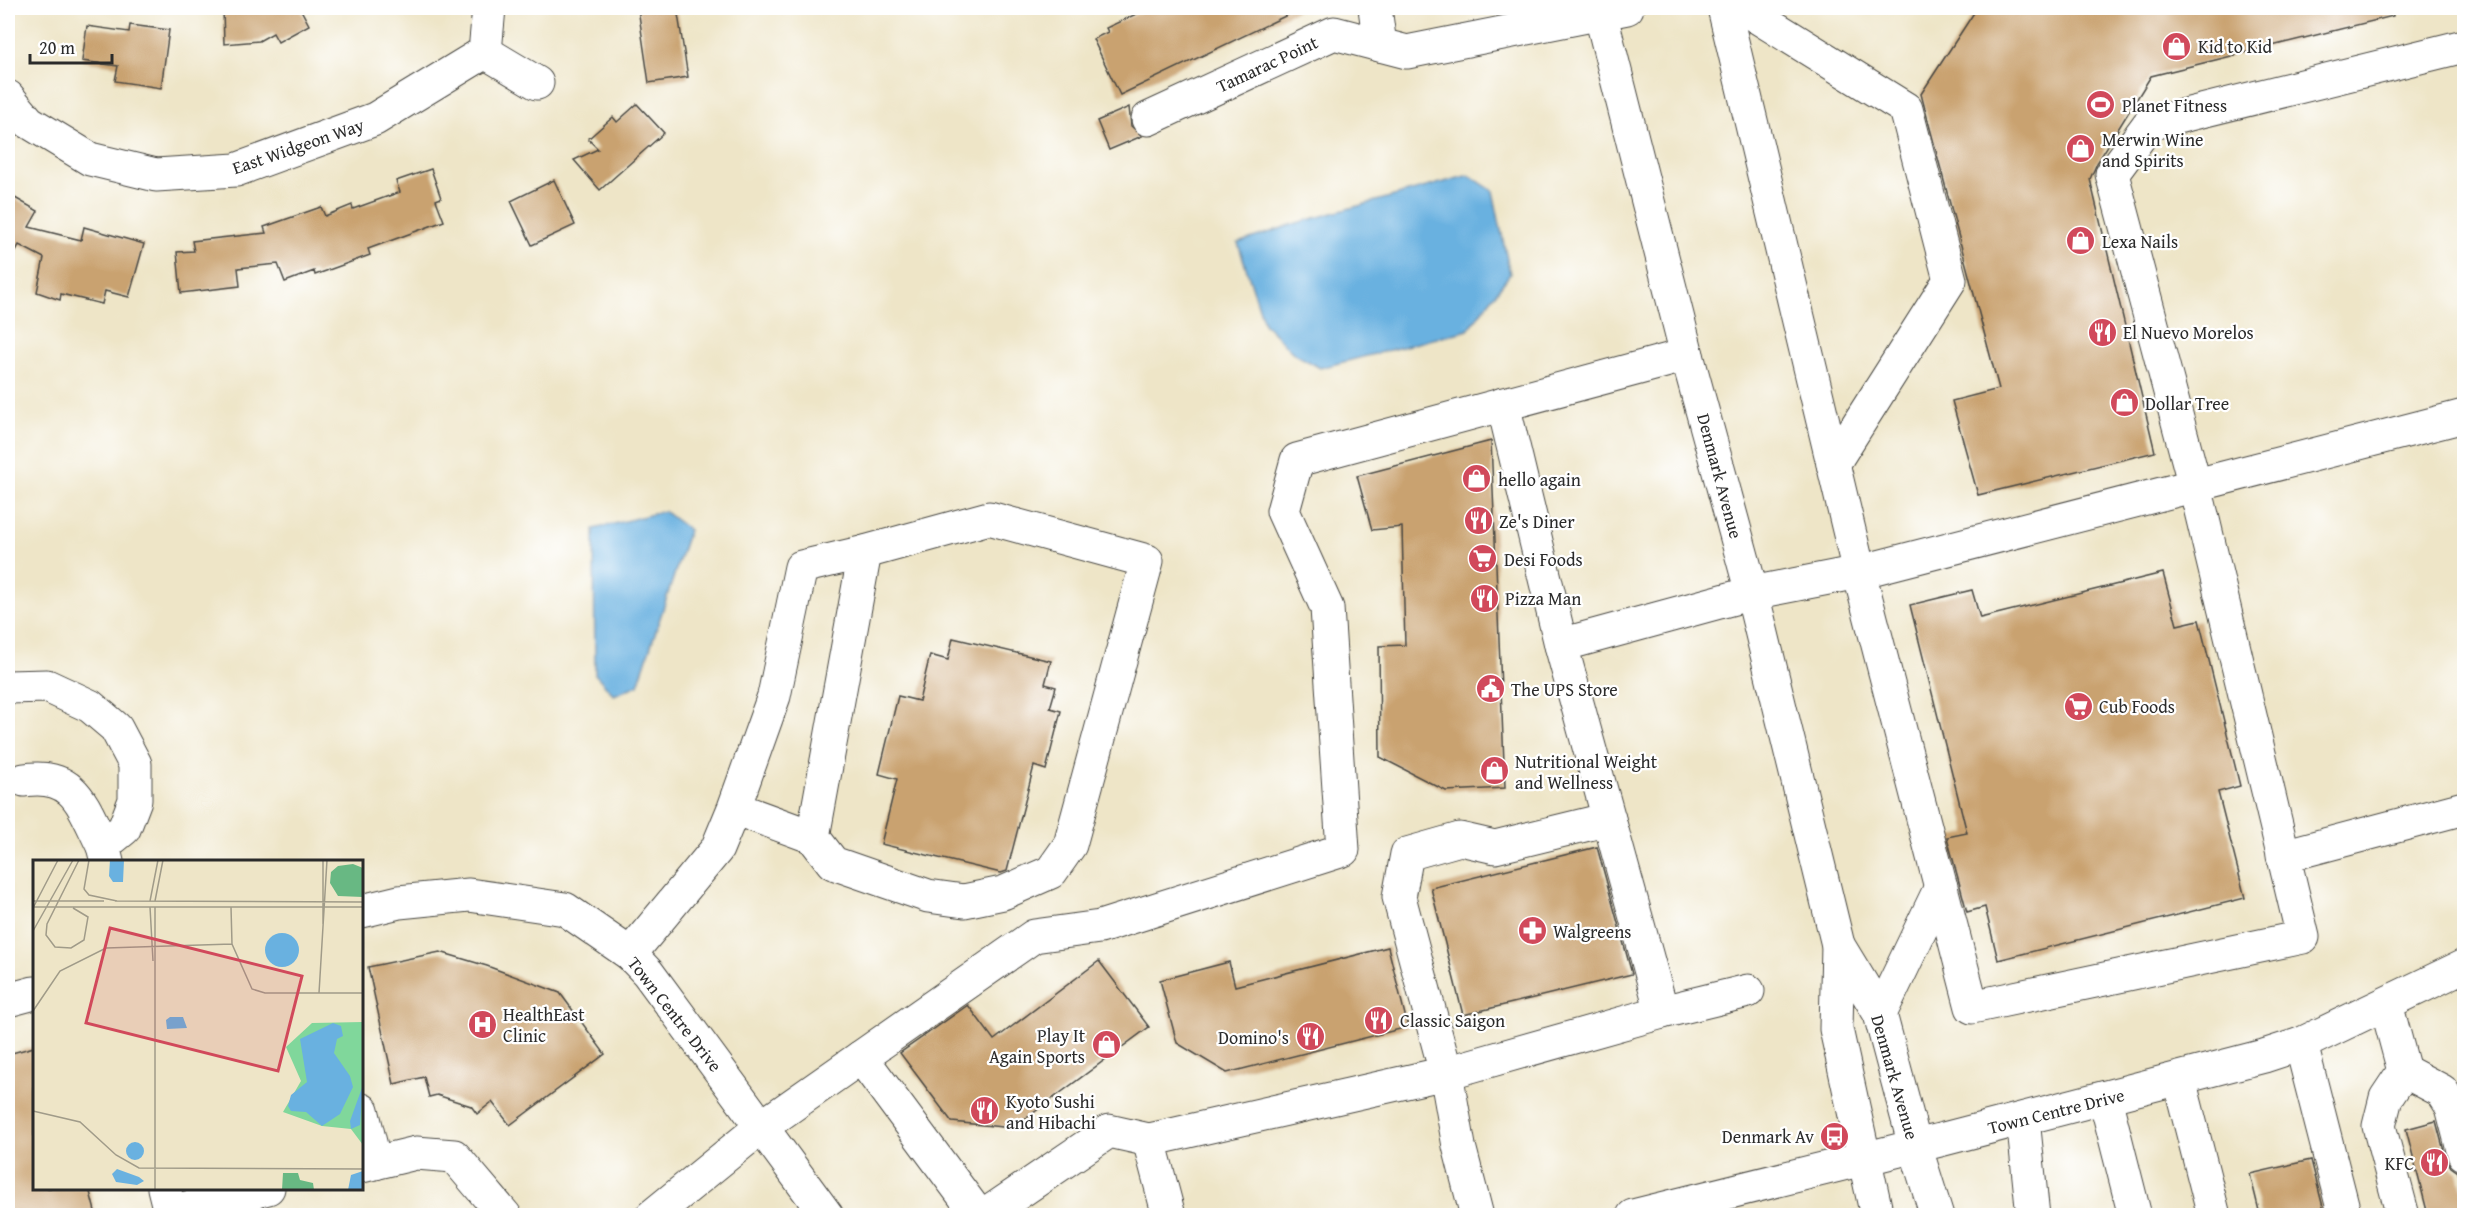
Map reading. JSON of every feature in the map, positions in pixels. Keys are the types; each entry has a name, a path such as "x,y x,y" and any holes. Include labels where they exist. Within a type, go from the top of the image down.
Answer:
{"street":[{"path":"489,8 485,52 537,82"},
{"path":"1376,8 1380,45"},
{"path":"1724,8 1859,572 1972,1007 2303,937 2195,486 2112,174 2149,124 2464,46"},
{"path":"1743,8 1906,109 1950,280 1833,464"},
{"name":"Tamarac Point","path":"1148,119 1334,33 1407,52 1609,9"},
{"name":"Denmark Avenue","path":"1609,9 1687,355 1752,593 1838,945 1836,1029 1877,1215"},
{"name":"East Widgeon Way","path":"8,97 29,122 90,159 156,175 236,170 375,120 485,52"},
{"path":"652,1215 760,1128 1034,936 1100,927 1343,850 1327,608 1283,511 1297,460 1687,355"},
{"path":"1503,404 1561,645 1662,1012"},
{"path":"1561,645 1752,593 1859,572 2464,416"},
{"path":"630,954 717,849 774,696 801,567 989,518 1147,561 1070,845 1051,872 1003,893 964,901 937,897 833,863 813,837 734,808"},
{"path":"813,837 865,552"},
{"path":"8,687 47,686 90,706 116,728 135,764 135,800 124,829 105,854 79,798 62,783 41,777 24,780"},
{"path":"2283,856 2464,808"},
{"path":"1477,1215 1459,1146 1446,1073 1399,897 1407,854 1460,839 1495,847 1609,819"},
{"path":"1880,1014 1941,887"},
{"name":"Town Centre Drive","path":"363,911 399,902 469,895 565,909 630,954 648,973 760,1128 827,1215"},
{"name":"Denmark Avenue","path":"1838,945 1880,1014 1936,1215"},
{"name":"Town Centre Drive","path":"1633,1215 2023,1119 2264,1056 2301,1044 2463,971"},
{"path":"984,1215 1110,1131 1149,1140 1446,1073 1662,1012 1748,991"},
{"path":"8,1000 33,993"},
{"path":"2386,1004 2404,1071 2442,1091 2452,1107 2464,1154"},
{"path":"2301,1044 2345,1215"},
{"path":"861,1057 979,1215"},
{"path":"2403,1215 2379,1126 2386,1098 2404,1071"},
{"path":"2179,1079 2214,1215"},
{"path":"2105,1098 2135,1215"},
{"path":"363,1119 368,1164 416,1153 454,1156 505,1215"},
{"path":"2023,1119 2034,1215"},
{"path":"1149,1140 1169,1215"},
{"path":"164,1190 170,1212 260,1190"}],"water":[{"path":"1469,175 1493,191 1510,274 1468,330 1320,368 1293,353 1264,323 1238,243 1297,223"},
{"path":"664,511 689,530 638,685 614,695 595,674 594,529"}],"building":[{"path":"223,8 300,8 309,25 278,42 273,33 259,41 224,44"},
{"path":"638,8 677,8 688,77 649,83"},
{"path":"1149,8 1302,8 1120,95 1093,39 1108,32 1106,28"},
{"path":"1977,8 2392,8 2393,16 2151,76 2097,163 2090,179 2155,452 1978,495 1952,401 1999,389 1921,94"},
{"path":"130,25 169,30 161,88 115,81 118,66 82,61 87,26 129,32"},
{"path":"637,104 664,133 600,190 574,160 598,149 588,139 613,117 617,122"},
{"path":"1129,107 1131,126 1142,136 1109,150 1097,121"},
{"path":"431,169 441,198 436,200 444,221 368,249 370,255 315,275 314,271 285,282 278,264 238,268 240,286 181,293 177,252 194,251 192,241 266,233 264,227 321,207 325,216 352,205 353,209 400,192 396,181"},
{"path":"554,180 575,225 532,245 511,201"},
{"path":"8,194 38,211 29,227 81,240 84,227 144,244 129,297 105,291 102,304 61,294 60,300 37,292 44,258 19,245 8,266"},
{"path":"1491,441 1505,788 1446,791 1380,757 1379,646 1405,645 1402,527 1372,530 1357,476"},
{"name":"Cub Foods","path":"2163,573 2177,625 2199,620 2240,786 2218,792 2245,898 1998,960 1985,907 1967,912 1947,837 1967,833 1910,605 1972,590 1980,618"},
{"path":"953,638 1051,661 1045,684 1056,687 1050,708 1061,711 1046,770 1034,766 1007,871 1001,873 881,844 897,779 879,774 898,696 919,701 930,655 948,660"},
{"name":"Walgreens","path":"1597,847 1632,974 1463,1015 1431,888"},
{"path":"1388,947 1408,1027 1227,1073 1177,1043 1160,980 1229,962 1235,986"},
{"name":"HealthEast Clinic","path":"440,952 487,966 560,993 605,1054 510,1125 492,1102 477,1114 471,1106 437,1095 429,1097 424,1077 394,1084 368,967"},
{"path":"1099,961 1149,1027 1013,1128 952,1122 900,1053 968,1005 994,1040"},
{"path":"33,1047 33,1190 90,1190 96,1215 10,1215 8,1206 8,1054"},
{"name":"KFC","path":"2436,1121 2446,1159 2458,1172 2464,1197 2464,1215 2428,1215 2406,1129"},
{"path":"2311,1160 2325,1215 2260,1215 2250,1174"}],"place":[{"name":"Kid to Kid","path":"2177,46"},
{"name":"Planet Fitness","path":"2101,105"},
{"name":"Merwin Wine and Spirits","path":"2081,149"},
{"name":"Lexa Nails","path":"2081,241"},
{"name":"El Nuevo Morelos","path":"2102,332"},
{"name":"Dollar Tree","path":"2124,403"},
{"name":"hello again","path":"1477,479"},
{"name":"Ze's Diner","path":"1478,521"},
{"name":"Desi Foods","path":"1483,559"},
{"name":"Pizza Man","path":"1484,598"},
{"name":"The UPS Store","path":"1490,689"},
{"name":"Cub Foods","path":"2078,706"},
{"name":"Nutritional Weight and Wellness","path":"1494,771"},
{"name":"Walgreens","path":"1532,931"},
{"name":"Classic Saigon","path":"1379,1020"},
{"name":"HealthEast Clinic","path":"482,1024"},
{"name":"Domino's","path":"1310,1037"},
{"name":"Play It Again Sports","path":"1106,1045"},
{"name":"Kyoto Sushi and Hibachi","path":"985,1111"},
{"name":"Denmark Av","path":"1835,1136"},
{"name":"KFC","path":"2435,1163"}]}
